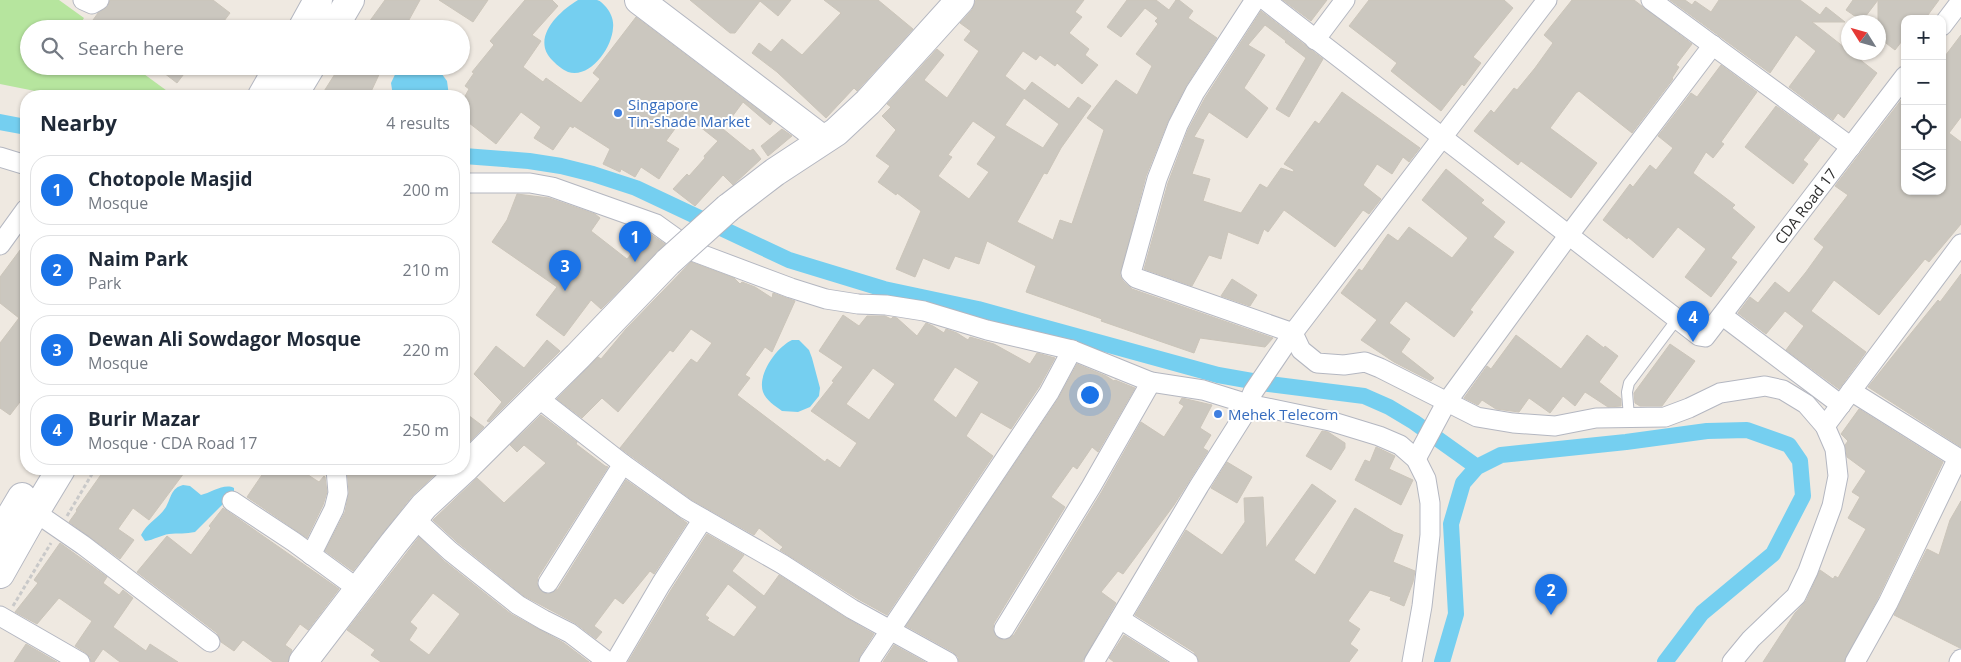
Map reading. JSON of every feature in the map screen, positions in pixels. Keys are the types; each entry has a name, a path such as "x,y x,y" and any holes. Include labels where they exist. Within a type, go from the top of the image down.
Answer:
{"street":[{"path":"84,0 92,4 99,0"},
{"path":"307,20 318,0"},
{"path":"338,20 350,0"},
{"path":"639,0 822,139"},
{"path":"470,463 668,262 728,208 822,139 836,132 868,102 960,0"},
{"path":"1255,0 1199,86 1178,125 1157,179 1131,273 1136,278 1293,333 1302,350 1317,363 1344,365 1365,362 1380,368 1445,406 1477,417 1513,423 1555,426 1596,418 1665,417 1720,393 1766,386 1783,390 1806,404 1825,426 1834,449 1838,476 1832,506 1796,596 1751,639 1732,662"},
{"path":"1264,0 1677,319"},
{"path":"1315,40 1345,0"},
{"path":"1094,662 1242,418 1250,398 1293,333 1546,0"},
{"path":"1651,0 1851,147"},
{"path":"1946,21 1961,2"},
{"path":"1412,662 1422,606 1430,535 1430,504 1419,453 1445,406 1568,236 1713,45"},
{"path":"265,90 274,75"},
{"path":"297,90 306,75"},
{"name":"CDA Road 17","path":"1677,319 1699,336 1705,337 1723,316 1901,81"},
{"path":"0,157 20,163"},
{"path":"470,183 530,183 552,187 656,224 695,252 826,299 924,311 987,330 1072,350 1151,382 1250,398 1358,429 1419,453"},
{"path":"0,245 20,217"},
{"path":"1825,426 1961,244"},
{"path":"1723,316 1846,398 1960,459 1888,603 1855,662"},
{"path":"869,662 1050,393 1072,350"},
{"path":"1004,628 1091,487 1151,382"},
{"path":"537,397 665,495 782,564 852,609 947,662"},
{"path":"548,583 623,464"},
{"path":"0,534 35,475"},
{"path":"0,574 57,475"},
{"path":"311,555 334,509 338,493 336,475"},
{"path":"303,662 414,518 458,475"},
{"path":"232,501 358,589"},
{"path":"35,512 210,642"},
{"path":"414,518 450,551 518,605 570,633 608,662"},
{"path":"616,662 661,584 703,519"},
{"path":"3,618 80,662"},
{"path":"1120,619 1188,662"},
{"path":"1958,662 1961,658"}],"lane":[{"path":"1629,417 1627,392 1629,383 1677,319"}],"path":[{"path":"3,618 60,529 92,475"}],"green space":[{"path":"0,0 59,0 84,18 83,20 20,20 20,75 145,75 166,90 30,90 0,84"}],"water":[{"path":"578,0 597,0 601,2 611,14 613,25 612,36 604,53 592,66 576,73 568,72 555,63 547,53 544,44 549,27 555,19"},
{"path":"395,75 443,75 447,81 448,90 392,90 391,83"},
{"path":"792,340 799,340 809,350 820,388 819,396 810,407 798,412 782,411 776,407 764,395 762,385 763,377 770,362 780,349"},
{"path":"183,485 190,486 201,495 226,487 234,488 234,493 195,532 163,535 145,541 141,535 166,507 176,488"}],"building":[{"path":"110,0 213,0 230,13 225,20 93,20 98,13 108,6"},
{"path":"385,0 420,0 409,20 371,20"},
{"path":"439,0 488,0 473,22"},
{"path":"525,0 552,0 558,6 532,35 541,41 523,67 543,82 546,78 581,103 600,79 593,73 636,17 773,121 770,125 743,102 723,129 750,151 753,149 761,159 733,185 723,175 695,206 673,189 687,174 689,176 718,141 685,115 666,141 679,149 659,179 641,167 635,177 621,169 620,172 603,164 610,149 574,126 573,128 570,126 553,150 534,138 541,127 521,112 496,144 470,124 470,90 465,86 474,73 472,72 494,45 490,41"},
{"path":"690,0 791,0 778,16 760,1 735,33 730,33"},
{"path":"824,0 878,0 913,29 857,91 854,88 826,118 777,72 752,53 759,43 771,52 782,39 802,55 841,13"},
{"path":"976,0 1084,0 1075,12 1082,17 1069,33 1089,49 1085,55 1098,65 1082,84 1057,63 1055,66 1040,55 1036,60 1023,51 1005,76 1025,91 1032,82 1069,109 1078,97 1091,106 1061,148 1047,174 1044,173 1017,222 1053,240 1060,220 1072,224 1104,130 1087,118 1116,80 1137,95 1152,66 1136,54 1158,24 1155,21 1158,18 1145,8 1121,37 1107,27 1127,0 1156,0 1169,10 1176,0 1179,0 1193,11 1188,18 1217,38 1186,86 1168,121 1146,176 1120,275 1123,281 1132,289 1273,338 1265,347 1200,338 1194,353 1101,321 1102,319 1026,292 1036,266 987,241 979,264 955,256 949,269 923,258 915,277 896,269 921,211 897,193 896,195 878,182 890,166 876,156 896,130 882,116 891,107 887,104 937,49 944,55 924,80 947,98 979,51 964,40 971,31 960,23 972,10","holes":["1024,98 1059,124 1043,148 1005,125","973,121 996,137 977,164 989,172 969,199 938,176 952,157 948,155"]},
{"path":"1283,0 1327,0 1311,21"},
{"path":"1369,0 1504,0 1513,8 1473,57 1481,63 1464,86 1462,84 1441,111 1391,71 1397,63 1349,26"},
{"path":"1572,0 1634,0 1692,44 1676,65 1679,67 1673,79 1632,133 1579,91 1576,93 1550,128 1597,163 1571,198 1521,161 1518,165 1474,131 1491,110 1494,113 1514,88 1517,90 1535,68 1553,43 1544,35"},
{"path":"1670,0 1685,0 1692,5 1695,1 1711,12 1719,0 1800,0 1820,15 1826,7 1841,19 1841,22 1812,22 1841,45 1841,60 1860,60 1877,73 1844,118 1838,113 1833,120 1789,87 1816,51 1796,35 1770,73"},
{"path":"1853,0 1878,0 1867,15 1853,15 1846,10"},
{"path":"1878,0 1939,0 1928,15 1901,15 1901,42 1895,50 1886,43 1886,15 1878,15"},
{"path":"1261,11 1323,59 1289,117 1276,109 1306,58 1265,25 1248,45 1265,55 1244,88 1268,108 1247,138 1209,112 1194,137 1204,140 1192,174 1210,179 1203,201 1241,213 1260,184 1267,188 1281,168 1293,172 1294,170 1284,164 1315,121 1319,124 1342,92 1420,148 1409,162 1403,157 1392,174 1377,164 1363,185 1381,199 1369,214 1363,210 1335,247 1284,210 1268,232 1264,229 1258,244 1228,232 1221,259 1209,255 1192,286 1144,269 1168,183 1188,130 1205,98"},
{"path":"1961,35 1961,117 1949,133 1961,142 1961,224 1929,262 1925,259 1879,315 1834,280 1811,311 1866,352 1839,389 1786,350 1804,326 1785,311 1766,334 1738,313 1750,297 1758,303 1775,282 1789,293 1806,272 1824,247 1814,239 1848,195 1835,186 1901,100 1901,195 1946,195 1946,55"},
{"path":"1721,65 1757,92 1721,142 1724,144 1713,158 1706,152 1693,173 1735,205 1732,208 1755,227 1731,258 1737,262 1711,297 1685,277 1706,249 1678,227 1653,258 1628,237 1627,239 1603,220 1630,184 1633,187 1650,165 1656,170 1673,148 1658,136 1691,93 1697,97"},
{"path":"167,75 183,75 177,83"},
{"path":"334,75 379,75 372,90 325,90"},
{"path":"1776,106 1820,138 1803,160 1808,164 1793,184 1745,147"},
{"path":"782,129 792,136 768,156 761,146"},
{"path":"1446,169 1484,200 1481,203 1505,222 1493,237 1514,252 1470,310 1473,312 1454,337 1406,301 1389,323 1410,339 1401,352 1434,378 1431,381 1394,362 1361,340 1377,320 1341,293 1359,269 1362,271 1388,234 1398,241 1409,227 1452,258 1468,238 1422,200"},
{"path":"517,194 549,198 595,214 600,218 591,231 627,259 649,233 665,244 601,309 591,300 564,336 536,315 557,287 492,242 507,220"},
{"path":"20,250 20,402 10,415 0,408 0,343 19,318 0,303 0,277"},
{"path":"691,262 734,278 740,284 742,282 755,287 772,298 773,293 795,301 772,352 765,347 745,375 750,378 737,395 825,462 827,459 840,468 857,443 811,411 834,382 832,381 843,367 819,351 843,315 859,326 867,316 897,318 917,336 926,323 944,333 946,329 968,340 970,337 994,344 1030,364 1037,353 1055,358 1039,387 1011,429 981,412 966,436 993,456 887,615 780,550 783,547 759,528 754,535 692,500 620,448 691,359 697,363 712,343 691,329 673,352 670,350 618,412 602,398 582,418 557,399 598,357 601,359 626,329","holes":["955,367 979,382 956,418 933,400","873,368 895,384 869,420 846,404"]},
{"path":"1961,274 1961,447 1868,387 1938,300 1940,302"},
{"path":"1232,279 1257,295 1250,306 1221,296"},
{"path":"1516,335 1561,369 1587,335 1604,348 1605,346 1618,356 1599,382 1621,399 1621,406 1608,407 1585,392 1575,406 1563,396 1550,413 1529,398 1519,412 1496,409 1482,400 1478,405 1464,398 1487,366 1491,369"},
{"path":"547,340 560,351 489,422 487,421 502,402 474,374 496,346 524,368"},
{"path":"1670,344 1695,361 1662,406 1640,406 1635,403 1634,393"},
{"path":"1077,364 1114,381 1135,388 1098,452 1092,447 1077,469 1073,466 1051,497 1065,507 994,623 993,629 998,638 1004,640 1014,635 1101,493 1141,422 1164,437 1184,406 1179,403 1182,398 1212,405 1200,428 1211,435 1203,448 1208,451 1174,505 1123,574 1118,571 1101,592 1116,603 1082,662 959,662 958,657 953,652 906,626 1058,399"},
{"path":"1859,409 1943,462 1878,598 1844,662 1763,662 1795,613 1806,601 1820,570 1833,579 1835,576 1838,578 1866,529 1848,518 1860,497 1852,492 1866,471 1847,457 1845,445 1848,441 1841,434"},
{"path":"541,415 608,467 538,577 537,583 542,592 548,594 558,589 626,480 687,523 654,574 650,571 623,604 615,598 594,626 602,632 596,639 575,623 524,596 457,542 433,520 477,478 504,503 546,463 524,445 517,452 510,445"},
{"path":"470,416 484,427 470,441"},
{"path":"1322,431 1328,432 1345,443 1345,448 1331,470 1306,456"},
{"path":"1376,447 1395,456 1389,469 1413,480 1401,505 1355,480 1365,460 1370,462"},
{"path":"1227,462 1252,477 1237,503 1211,488"},
{"path":"101,475 183,475 149,520 133,508 118,529 134,540 120,559 69,522"},
{"path":"262,475 308,475 319,482 325,477 327,492 323,505 307,538 247,497"},
{"path":"348,475 435,475 412,496 353,571 325,551 345,512 349,492"},
{"path":"1312,484 1336,501 1294,560 1315,575 1355,508 1394,532 1403,535 1393,562 1415,571 1404,606 1390,600 1391,597 1370,590 1348,621 1360,629 1350,644 1358,650 1349,662 1199,662 1194,652 1135,615 1186,530 1222,555 1245,522 1244,498 1263,497 1266,548"},
{"path":"1961,501 1960,648 1894,615 1927,549 1939,555 1950,520"},
{"path":"223,508 339,589 308,630 300,624 285,645 292,650 288,662 273,662 243,640 234,651 221,642 217,633 137,572 167,536 191,555"},
{"path":"707,534 744,555 732,571 764,596 779,575 874,634 858,662 628,662","holes":["728,584 757,607 734,637 707,620 709,618 705,615"]},
{"path":"419,537 443,560 511,614 564,643 589,662 381,662 371,655 375,650 347,630","holes":["433,593 460,614 429,655 409,640 417,628 410,622"]},
{"path":"60,543 107,577 103,583 119,595 123,590 133,598 113,627 146,651 150,644 178,662 120,662 103,649 94,662 91,662 90,657 86,653 75,646 92,621 59,598 37,624 15,612 38,583 34,580"},
{"path":"1124,635 1167,662 1114,662 1109,658"},
{"path":"26,644 57,662 14,662"},
{"path":"894,645 925,662 883,662"}],"waterway":[{"path":"0,122 20,126"},
{"path":"470,156 529,161 593,174 636,188 789,260 884,289 978,309 1218,375 1269,384 1364,396 1389,407 1414,422 1477,467"},
{"path":"1442,662 1456,614 1451,524 1463,483 1477,467 1501,455 1626,442 1707,431 1747,430 1789,445 1800,461 1803,496 1773,554 1702,613 1665,662"}],"place":[{"name":"Singapore Tin-shade Market","path":"618,113"},
{"name":"Chotopole Masjid","path":"635,262"},
{"name":"Dewan Ali Sowdagor Mosque","path":"565,291"},
{"name":"Burir Mazar","path":"1693,342"},
{"name":"Mehek Telecom","path":"1218,414"},
{"name":"Naim Park","path":"1551,615"}]}
